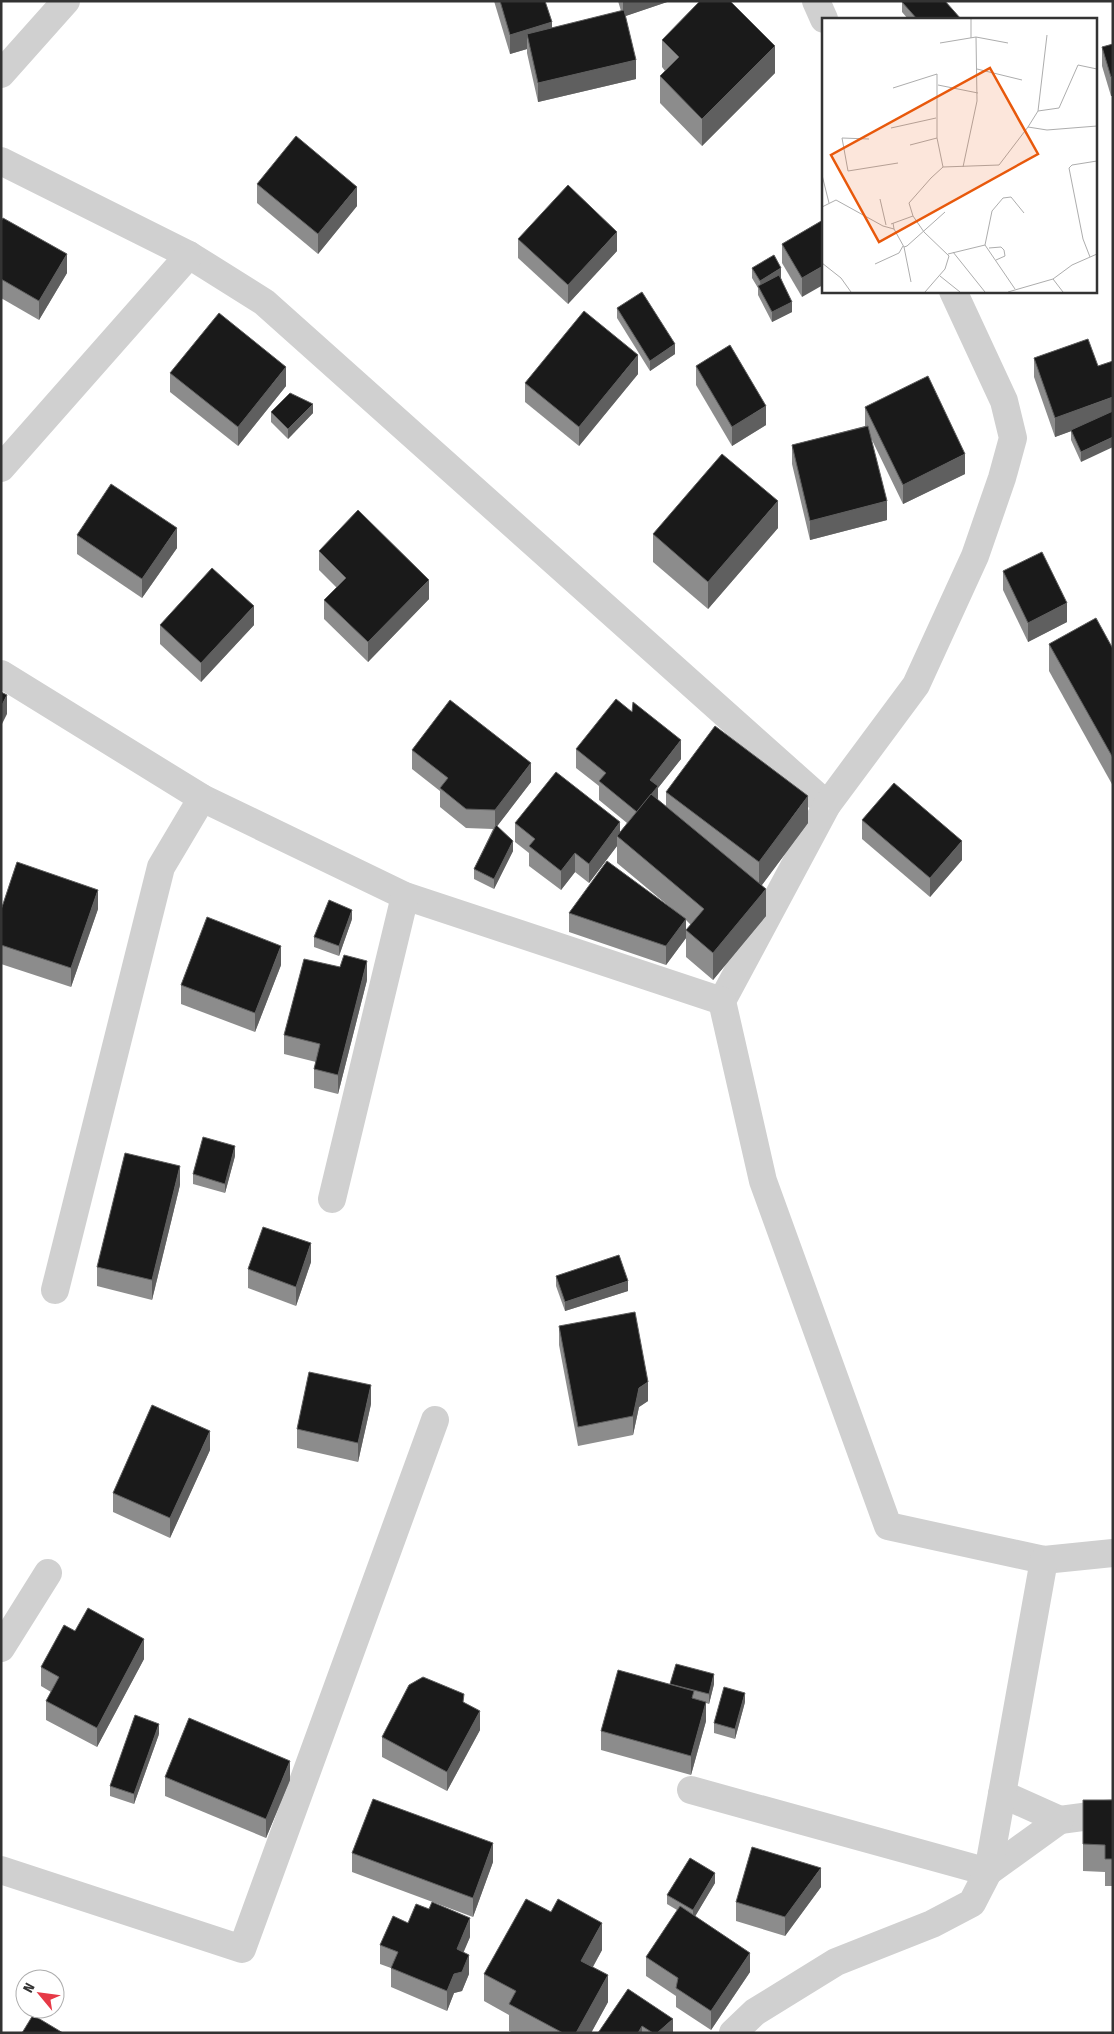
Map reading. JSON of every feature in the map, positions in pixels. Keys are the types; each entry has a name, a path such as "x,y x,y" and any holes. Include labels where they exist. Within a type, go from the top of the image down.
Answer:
{"street":[{"path":"1,74 66,1"},
{"path":"816,1 824,18"},
{"path":"1,161 189,255 264,302 827,805"},
{"path":"1,468 189,255"},
{"path":"952,292 1004,401 1013,438 1002,478 975,556 916,685 827,805 722,1001 763,1181 888,1526 1044,1560 1113,1553"},
{"path":"1,674 202,798 405,896 722,1001"},
{"path":"55,1290 161,868 202,798"},
{"path":"332,1199 405,896"},
{"path":"1,1870 242,1949 435,1420"},
{"path":"733,2033 755,2012 836,1962 932,1924 972,1903 988,1872 1044,1560"},
{"path":"1,1648 48,1573"},
{"path":"690,1790 988,1872"},
{"path":"1002,1794 1060,1820"},
{"path":"988,1872 1060,1820 1113,1813"}],"building":[{"path":"500,1 545,1 552,22 510,35"},
{"path":"700,1 730,1 775,46 702,119 660,76 679,57 662,40"},
{"path":"945,1 960,18 916,18 902,2"},
{"path":"624,10 636,60 538,83 527,34"},
{"path":"1113,44 1113,76 1111,77 1102,47"},
{"path":"296,136 357,187 318,234 257,184"},
{"path":"568,185 617,232 568,285 518,239"},
{"path":"3,218 67,254 39,301 1,279 1,221"},
{"path":"822,221 822,267 802,278 782,244"},
{"path":"774,255 781,268 760,281 752,268"},
{"path":"779,275 792,302 772,312 758,286"},
{"path":"642,292 675,344 650,361 617,308"},
{"path":"584,311 638,355 579,427 525,383"},
{"path":"219,313 286,367 238,427 170,373"},
{"path":"1088,339 1098,366 1113,361 1113,397 1055,418 1034,358"},
{"path":"730,345 766,406 732,427 696,366"},
{"path":"928,376 965,454 903,485 865,407"},
{"path":"290,393 313,404 288,429 271,412"},
{"path":"1113,411 1113,437 1081,452 1071,430"},
{"path":"868,426 887,501 810,521 792,445"},
{"path":"722,454 778,501 708,582 653,534"},
{"path":"111,484 177,528 142,579 77,535"},
{"path":"358,510 429,580 368,642 324,600 346,578 319,551"},
{"path":"1042,552 1067,603 1028,623 1003,571"},
{"path":"212,568 254,606 201,663 160,625"},
{"path":"1096,618 1113,649 1113,758 1049,644"},
{"path":"1,692 7,695 1,707"},
{"path":"616,699 632,712 633,702 681,740 650,780 658,786 637,812 599,781 606,773 576,749"},
{"path":"450,700 531,763 495,810 466,809 440,788 448,778 412,750"},
{"path":"715,726 808,796 759,862 666,792"},
{"path":"556,772 620,822 589,864 575,853 561,871 529,846 535,839 515,823"},
{"path":"894,783 962,841 930,878 862,820"},
{"path":"651,794 766,889 713,953 686,930 704,909 617,836"},
{"path":"496,825 513,841 494,879 474,869"},
{"path":"607,861 686,919 666,946 569,913"},
{"path":"17,862 98,890 71,968 1,945 1,910"},
{"path":"329,900 352,910 339,946 314,937"},
{"path":"207,917 281,946 255,1013 181,985"},
{"path":"344,955 367,961 338,1075 314,1069 320,1044 284,1035 304,959 340,967"},
{"path":"203,1137 235,1146 225,1184 193,1174"},
{"path":"125,1153 180,1166 152,1280 97,1267"},
{"path":"263,1227 311,1243 296,1287 248,1269"},
{"path":"619,1255 628,1281 565,1302 556,1276"},
{"path":"635,1312 648,1382 639,1388 633,1416 578,1427 559,1326"},
{"path":"309,1372 371,1385 358,1443 297,1429"},
{"path":"152,1405 210,1431 170,1518 113,1493"},
{"path":"88,1608 144,1639 97,1728 46,1701 59,1677 41,1667 64,1625 75,1631"},
{"path":"676,1664 714,1674 709,1694 670,1684"},
{"path":"618,1670 694,1691 692,1698 706,1702 691,1756 601,1731"},
{"path":"423,1677 464,1694 463,1702 480,1711 447,1772 382,1737 409,1685"},
{"path":"724,1687 745,1693 735,1729 714,1723"},
{"path":"135,1715 159,1724 134,1794 110,1786"},
{"path":"189,1718 290,1761 266,1819 165,1777"},
{"path":"373,1799 493,1843 473,1898 352,1853"},
{"path":"1083,1800 1113,1800 1113,1859 1105,1859 1105,1845 1083,1844"},
{"path":"752,1847 821,1868 785,1917 736,1902"},
{"path":"690,1858 715,1873 693,1910 667,1895"},
{"path":"526,1899 551,1912 558,1899 602,1923 581,1961 608,1975 576,2033 563,2033 509,2004 516,1991 484,1974"},
{"path":"432,1902 470,1918 457,1949 469,1955 462,1972 454,1974 447,1991 391,1968 398,1952 380,1945 393,1916 408,1923 416,1904 429,1909"},
{"path":"680,1906 750,1953 711,2011 676,1988 678,1978 646,1957"},
{"path":"628,1989 673,2019 657,2033 653,2033 642,2026 638,2033 598,2033"},
{"path":"31,2019 40,2019 63,2033 22,2033"}]}
